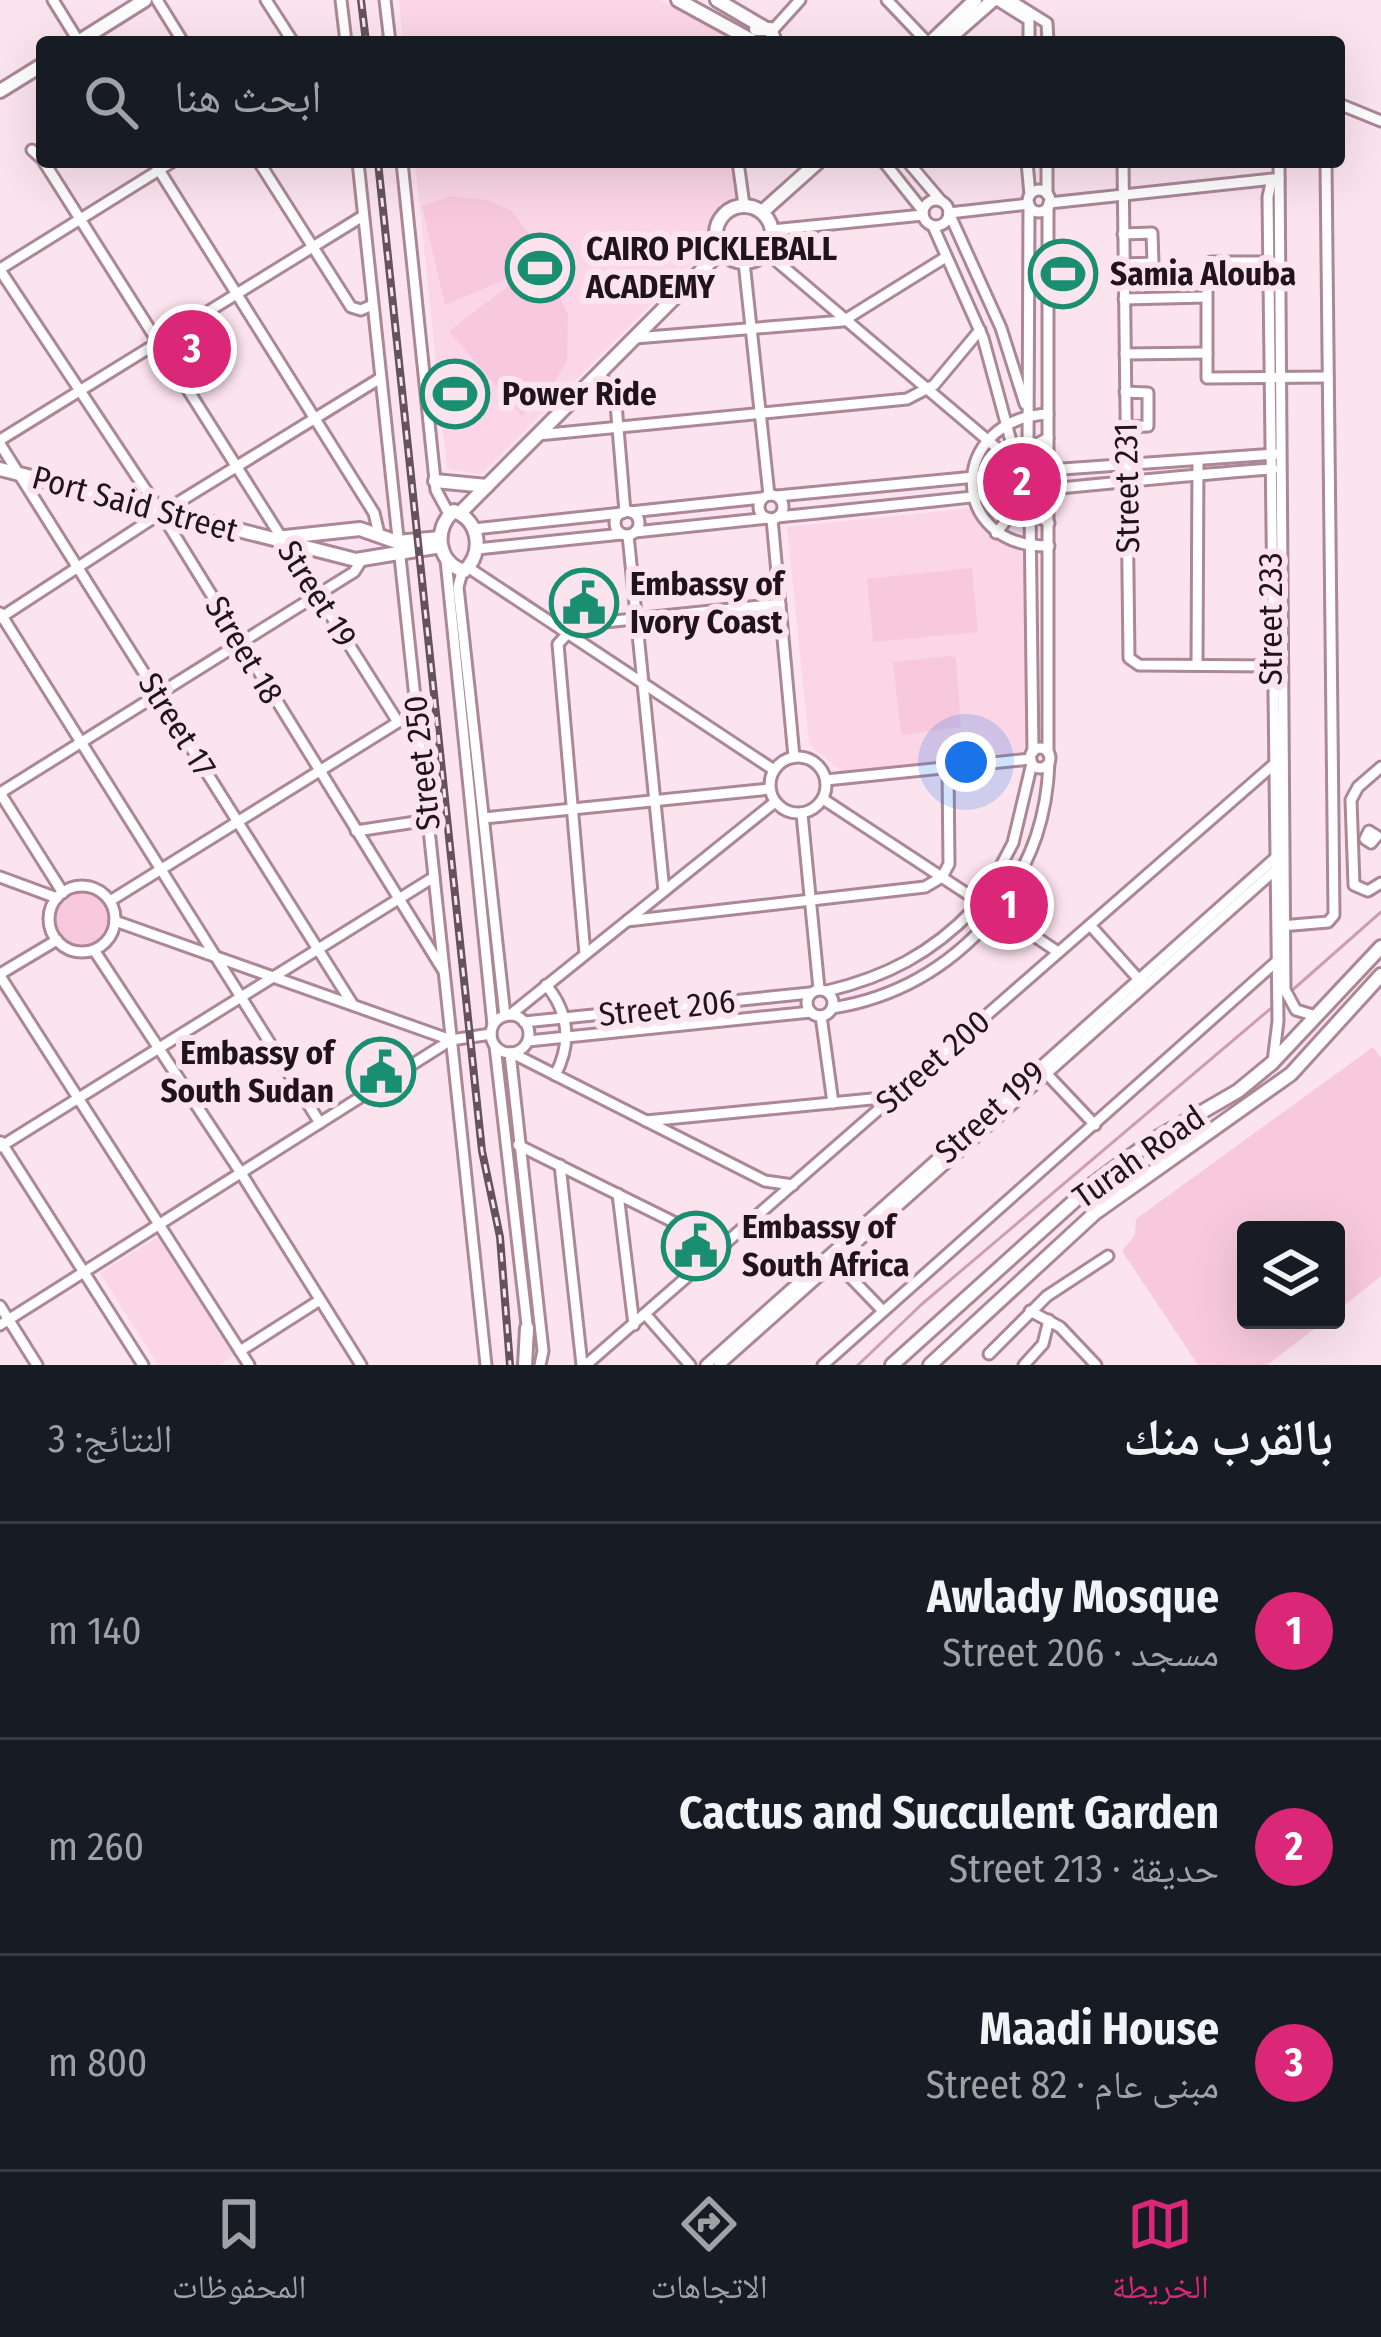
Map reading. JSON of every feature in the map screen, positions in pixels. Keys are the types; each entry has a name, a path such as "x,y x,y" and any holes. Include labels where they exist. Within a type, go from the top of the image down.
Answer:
{"main road":[{"path":"89,36 146,0"},
{"path":"678,0 742,36"},
{"path":"717,0 773,35"},
{"path":"936,36 975,0"},
{"path":"952,36 995,0"},
{"path":"1,89 36,69"},
{"path":"754,209 799,168"},
{"path":"754,209 772,230 766,252 744,262 721,251 717,224 728,210 754,209 810,168"},
{"path":"455,513 474,529 477,549 465,570 443,548 455,513 721,251"},
{"name":"Port Said Street","path":"0,469 361,561 398,547 443,548"},
{"path":"435,481 487,486"},
{"name":"Port Said Street","path":"279,541 345,530 379,534 398,547"},
{"name":"Turah Road","path":"894,1364 1102,1178 1273,1063 1381,946"},
{"name":"Turah Road","path":"930,1365 1084,1221 1292,1074 1381,975"},
{"path":"527,1328 534,1365"}],"street":[{"path":"53,0 75,36"},
{"path":"157,0 179,36"},
{"path":"266,0 289,36"},
{"path":"341,0 345,36"},
{"path":"386,0 389,36"},
{"path":"773,35 800,0"},
{"path":"886,0 923,36"},
{"path":"995,0 1029,20 1029,36"},
{"path":"1010,0 1047,23 1048,36"},
{"path":"1345,106 1381,121"},
{"name":"Street 19","path":"32,150 36,154"},
{"name":"Street 19","path":"48,168 238,468 279,541 398,722"},
{"path":"0,269 153,168"},
{"path":"157,168 316,419 377,520 379,534"},
{"path":"263,168 351,307 361,310 372,305"},
{"name":"Street 250","path":"359,168 485,1365"},
{"path":"403,168 435,481 439,499 455,513"},
{"path":"740,168 754,209"},
{"path":"889,168 933,226 980,330 1013,458"},
{"path":"913,168 949,213 998,322 1028,415"},
{"path":"1028,168 1028,447"},
{"path":"816,1014 874,999 929,973 962,949 997,912 1034,846 1046,805 1047,168"},
{"name":"Street 231","path":"1123,168 1129,658 1138,664 1277,666"},
{"name":"Street 233","path":"1273,1063 1282,959 1274,262 1269,188 1279,178 1279,168"},
{"path":"1281,926 1328,922 1334,915 1326,168"},
{"path":"1029,202 1039,212 1048,201 1279,178"},
{"path":"949,213 1029,202 1038,190 1048,201"},
{"path":"923,213 929,202 940,201"},
{"path":"772,230 923,213"},
{"path":"933,226 942,225 949,213"},
{"path":"0,442 363,216"},
{"path":"1123,233 1152,233 1153,263 1124,264"},
{"path":"766,252 843,321 1013,458"},
{"path":"635,338 843,321 946,257"},
{"path":"744,262 769,496 759,510 772,518"},
{"path":"1274,262 1209,263 1209,380 1328,377"},
{"name":"Street 18","path":"0,269 161,513 444,972"},
{"path":"1124,298 1207,297"},
{"path":"538,435 900,400 927,390 980,330"},
{"path":"1125,354 1207,352"},
{"path":"599,374 615,392 626,512 639,522 628,534"},
{"path":"320,1123 1,616 379,379"},
{"path":"1126,392 1148,393 1148,426 1126,427"},
{"path":"1048,414 1006,422 988,440 972,477 979,511 996,532 1030,547 1049,546"},
{"path":"1048,438 1013,458 996,482 1002,494 1049,523"},
{"name":"Street 17","path":"0,442 353,1005"},
{"path":"474,529 999,474 1275,454"},
{"path":"1197,665 1198,460"},
{"path":"477,549 975,498 1048,486 1275,468"},
{"path":"769,496 783,506 772,518 794,757"},
{"path":"996,532 1019,505"},
{"path":"626,512 616,521 628,534 664,891"},
{"path":"997,912 996,895 987,892 1022,817 1032,758 1030,512"},
{"name":"Street 250","path":"443,548 492,1029"},
{"path":"60,896 0,793 353,572 361,561"},
{"path":"465,570 774,770"},
{"name":"Street 250","path":"465,570 458,587 508,1016"},
{"path":"585,954 556,650 566,633 585,624 780,604"},
{"path":"110,901 416,711"},
{"path":"826,780 1032,758 1039,749 1049,758"},
{"path":"794,757 815,762 826,780 824,799 802,814 782,809 770,789 774,770 794,757"},
{"path":"1032,758 1041,768 1049,758"},
{"name":"Street 233","path":"1278,766 1274,865 1281,926"},
{"name":"Street 200","path":"584,1365 1278,766"},
{"path":"1381,767 1354,793 1351,818 1354,885 1368,891 1381,883"},
{"path":"627,921 916,890 942,877 950,856 948,768"},
{"path":"484,818 770,789"},
{"path":"824,799 942,877 974,904 980,917 997,912 1058,952"},
{"path":"4,1322 451,1040 492,1029 775,802"},
{"path":"802,814 819,991 807,1005 816,1014 833,1103"},
{"path":"1351,818 1372,834 1351,851"},
{"path":"356,830 429,820"},
{"name":"Street 199","path":"719,1365 1274,865"},
{"path":"0,877 60,896"},
{"path":"143,1365 1,1144 434,878"},
{"path":"85,886 110,901 115,921 109,938 94,950 74,950 57,940 50,914 60,896 85,886"},
{"name":"Street 206","path":"524,1022 819,991 871,979 938,942 987,892"},
{"path":"115,921 451,1040"},
{"path":"1090,925 1141,982"},
{"path":"57,940 0,975 249,1365"},
{"path":"94,950 361,1365"},
{"path":"823,1365 1282,959"},
{"name":"Street 233","path":"1282,959 1288,1001 1295,1010 1316,1016"},
{"path":"546,985 565,1019 566,1039 555,1075"},
{"path":"819,991 833,998 832,1008"},
{"name":"Street 206","path":"528,1041 816,1014"},
{"path":"508,1016 524,1022 528,1041 511,1053"},
{"path":"492,1029 527,1328"},
{"path":"495,1046 765,1181 774,1190 774,1202"},
{"path":"511,1053 543,1351 534,1365"},
{"path":"1043,1071 1095,1125"},
{"path":"646,1121 893,1097"},
{"path":"506,1144 520,1145 724,1247"},
{"path":"560,1165 584,1365"},
{"path":"765,1181 794,1185"},
{"path":"618,1194 634,1325"},
{"path":"988,1354 1056,1289 1108,1256"},
{"path":"832,1259 883,1311"},
{"name":"Street 199","path":"706,1365 832,1259"},
{"path":"240,1351 320,1300"},
{"path":"0,1306 4,1322 37,1365"},
{"path":"1030,1311 1070,1336 1096,1365"},
{"path":"646,1315 687,1364"},
{"path":"1024,1365 1042,1345 1049,1320"}],"shaded area":[{"path":"399,0 660,0 729,36 402,36"},
{"path":"416,168 732,168 736,198 714,213 709,246 481,475 447,469"},
{"path":"451,196 488,200 512,211 532,238 568,315 567,361 550,389 522,416 449,331 534,267 445,305 422,206"},
{"path":"971,508 990,535 1026,554 1027,748 1023,755 844,774 809,744 787,527"},
{"path":"972,568 978,632 873,642 867,579"},
{"path":"956,658 961,727 901,735 893,662"},
{"path":"82,888 103,897 112,918 103,939 82,948 61,939 52,918 61,897"},
{"path":"1373,1047 1381,1058 1381,1276 1345,1305 1345,1221 1237,1221 1237,1329 1314,1329 1267,1365 1198,1365 1122,1251 1135,1235 1136,1219"},
{"path":"161,1235 234,1355 220,1365 158,1365 100,1273"}],"waterway":[{"path":"1288,994 1381,912"},
{"path":"858,1365 922,1304 1276,1004"}],"railway":[{"path":"361,0 365,36"},
{"path":"379,168 482,1151 500,1237 510,1365"}],"place":[{"name":"CAIRO PICKLEBALL ACADEMY","path":"540,268"},
{"name":"Samia Alouba","path":"1063,274"},
{"name":"Maadi House","path":"192,349"},
{"name":"Power Ride","path":"455,394"},
{"name":"Cactus and Succulent Garden","path":"1022,482"},
{"name":"Embassy of Ivory Coast","path":"584,603"},
{"name":"Awlady Mosque","path":"1009,905"},
{"name":"Embassy of South Sudan","path":"381,1072"},
{"name":"Embassy of South Africa","path":"696,1246"}]}
